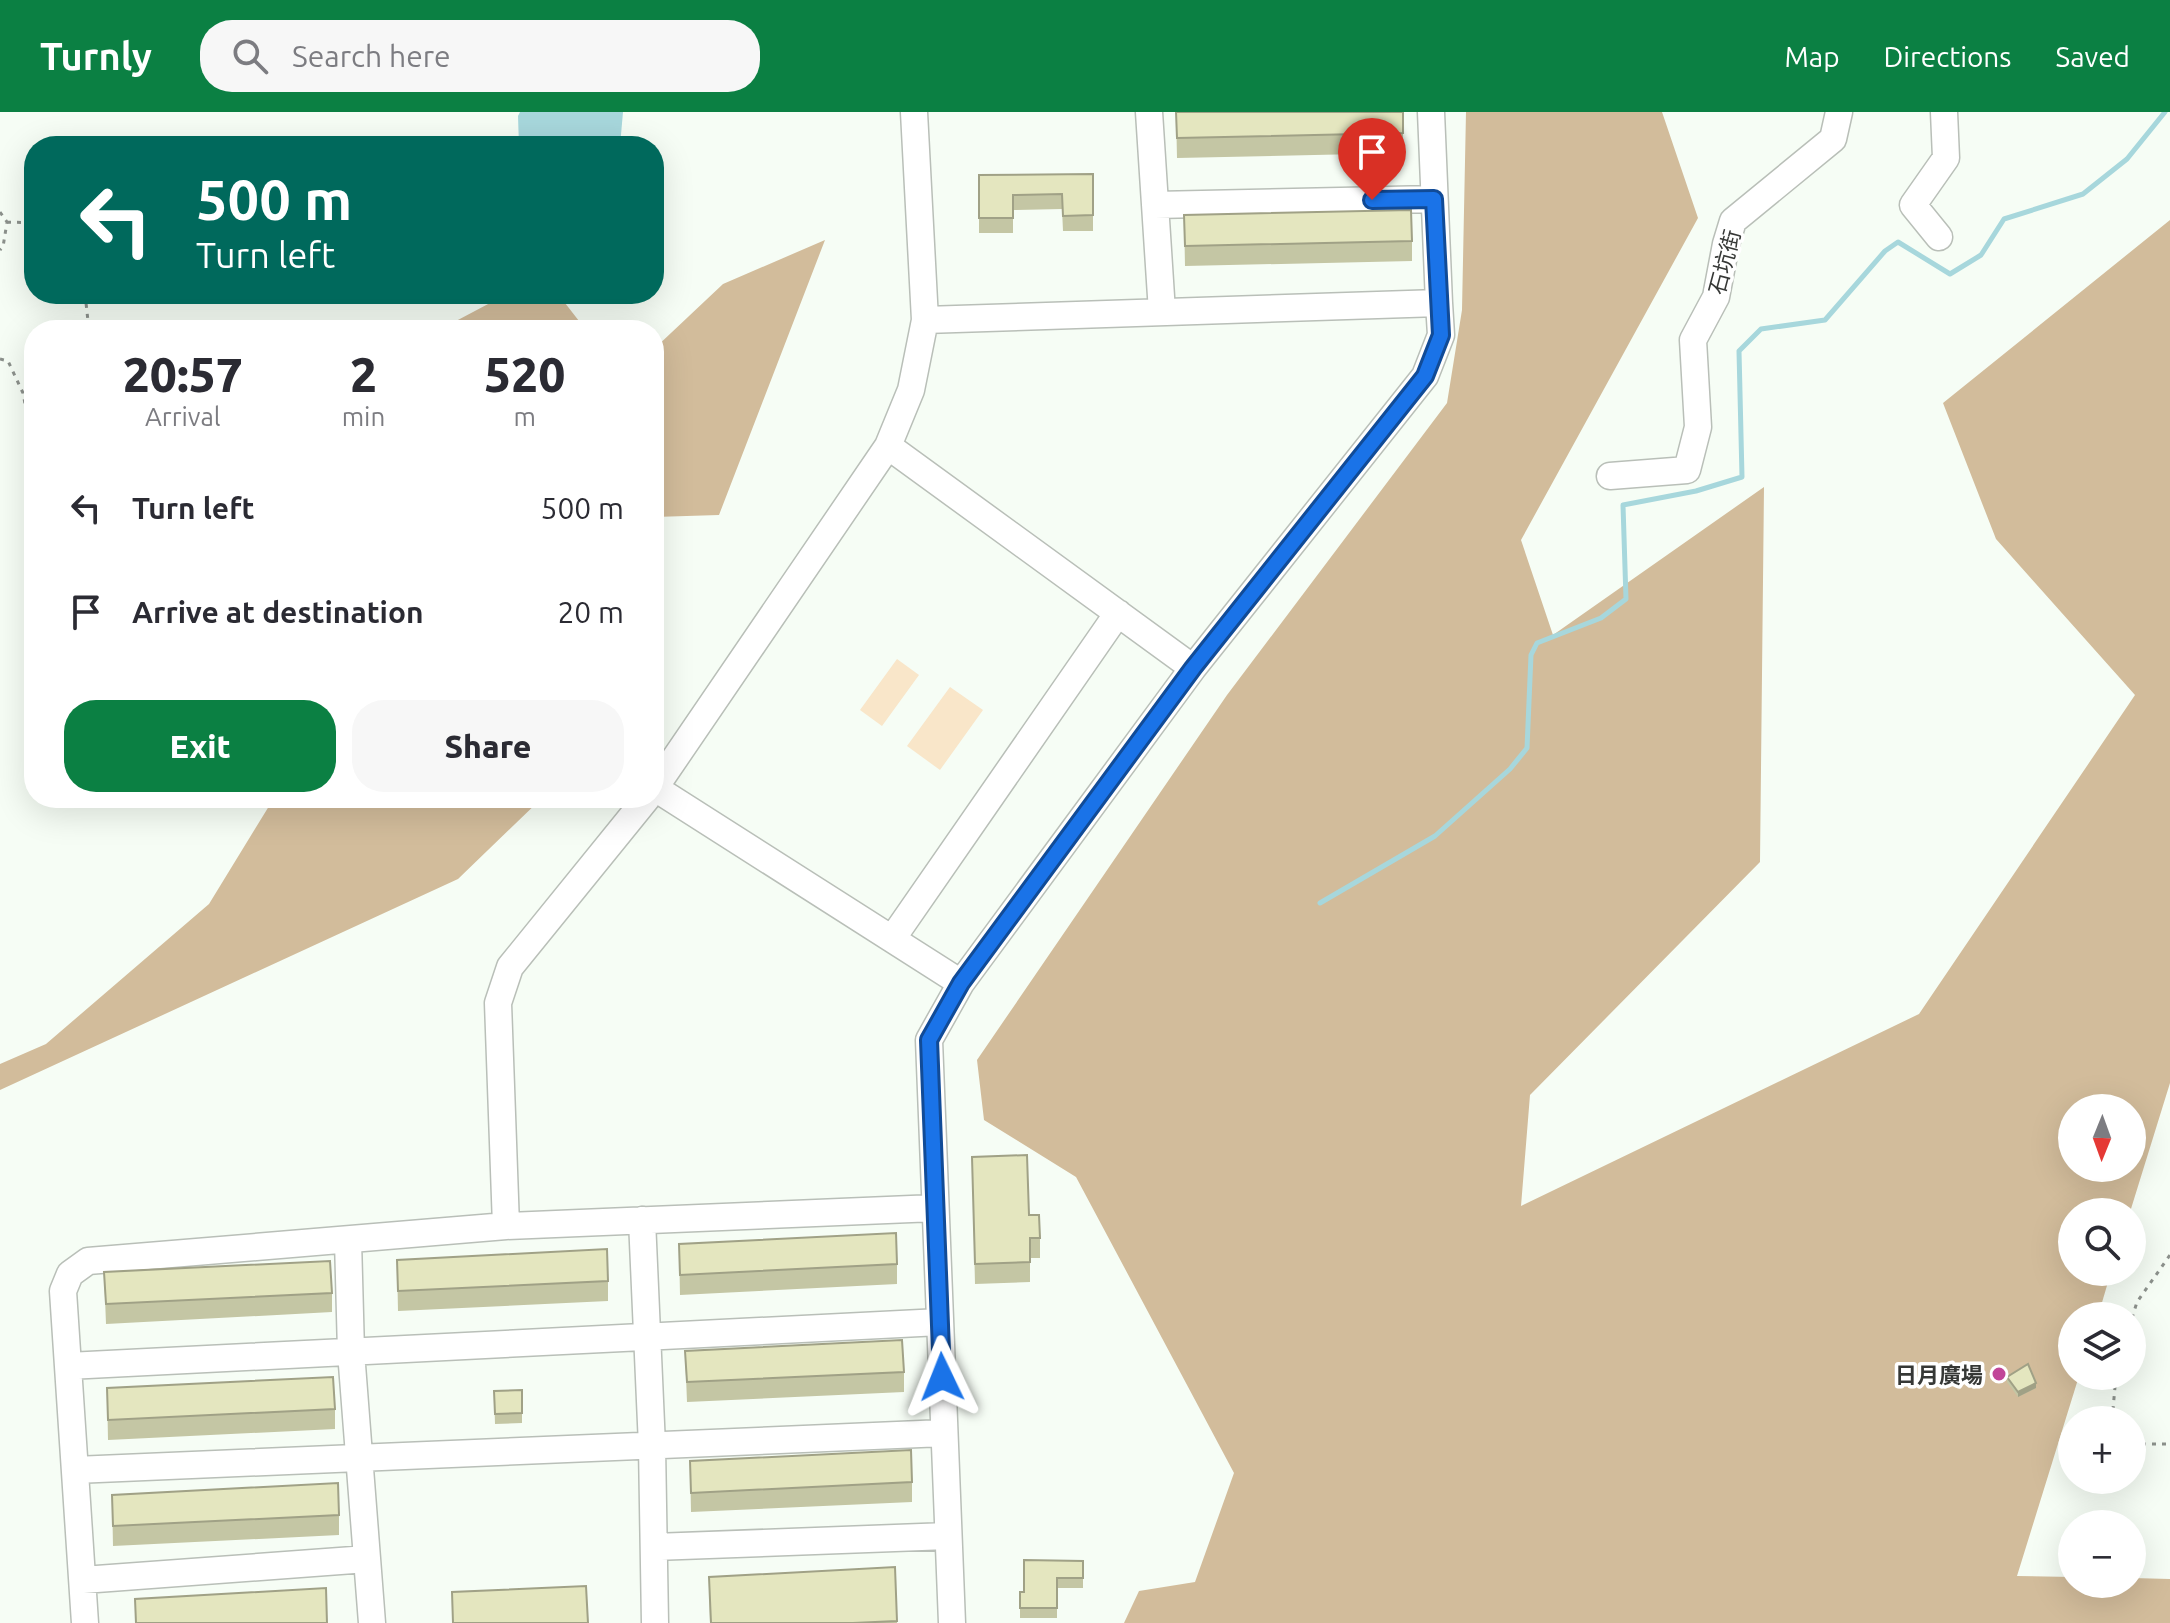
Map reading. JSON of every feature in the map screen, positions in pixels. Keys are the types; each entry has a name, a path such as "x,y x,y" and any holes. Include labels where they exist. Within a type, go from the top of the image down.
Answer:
{"street":[{"path":"664,774 888,446 911,390 925,320 914,112"},
{"path":"1149,112 1162,312"},
{"path":"952,1623 929,1040 961,983 1193,668 1425,376 1441,335 1431,112"},
{"name":"石坑街","path":"1610,476 1687,470 1698,427 1693,340 1716,297 1733,221 1833,139 1839,112"},
{"path":"1939,237 1913,205 1946,158 1944,112"},
{"path":"1155,205 1434,199"},
{"path":"925,320 1439,303"},
{"path":"888,446 1193,668"},
{"path":"892,939 1118,613"},
{"path":"664,795 961,983"},
{"path":"506,1226 498,1003 510,967 639,808"},
{"path":"85,1623 63,1291 70,1274 88,1261 506,1226 935,1208"},
{"path":"642,1220 652,1446 655,1623"},
{"path":"348,1240 351,1352 372,1623"},
{"path":"68,1366 940,1322"},
{"path":"75,1470 944,1433"},
{"path":"654,1547 948,1536"},
{"path":"83,1580 367,1559"}],"path":[{"path":"0,212 7,222 0,250"},
{"path":"7,222 24,223"},
{"path":"0,359 8,361 24,398"},
{"path":"2137,1302 2170,1255"},
{"path":"2146,1444 2170,1444"}],"shaded area":[{"path":"1466,112 1662,112 1698,218 1521,540 1553,635 1764,487 1760,862 1530,1095 1521,1206 1919,1014 2135,695 1996,539 1943,403 2170,220 2170,1083 2146,1160 2146,1094 2058,1094 2058,1182 2139,1182 2134,1198 2058,1198 2058,1286 2107,1286 2102,1302 2058,1302 2058,1390 2075,1390 2070,1406 2058,1406 2058,1444 2017,1576 2058,1577 2058,1598 2146,1598 2146,1578 2170,1579 2170,1623 1124,1623 1139,1591 1195,1582 1234,1473 1076,1177 984,1120 977,1060 1227,695 1447,403 1462,310"},
{"path":"825,240 719,515 664,517 664,340 723,284"},
{"path":"488,304 566,304 578,320 458,320"},
{"path":"897,659 919,675 882,726 860,710"},
{"path":"950,687 983,710 940,770 907,746"},
{"path":"268,808 532,808 458,879 0,1090 0,1064 46,1044 209,904"}],"water":[{"path":"520,112 623,112 621,136 519,136"}],"building":[{"path":"1176,112 1403,112 1403,133 1177,138"},
{"path":"1093,174 1093,215 1063,216 1062,194 1013,195 1013,218 979,218 979,175"},
{"path":"1411,210 1412,241 1185,246 1184,215"},
{"path":"1027,1155 1029,1215 1039,1215 1040,1238 1030,1238 1030,1262 975,1264 972,1157"},
{"path":"896,1233 897,1264 680,1275 679,1244"},
{"path":"607,1249 608,1281 398,1291 397,1260"},
{"path":"330,1261 332,1293 106,1304 104,1272"},
{"path":"902,1340 904,1372 687,1382 685,1351"},
{"path":"2028,1364 2036,1383 2018,1392 2007,1377"},
{"path":"333,1377 335,1409 108,1420 107,1388"},
{"path":"522,1390 522,1413 495,1414 494,1391"},
{"path":"911,1450 912,1482 691,1493 690,1461"},
{"path":"338,1483 339,1515 113,1526 112,1495"},
{"path":"1024,1560 1083,1561 1083,1578 1057,1578 1057,1608 1020,1608 1020,1592 1024,1592"},
{"path":"895,1567 897,1621 711,1623 709,1577"},
{"path":"586,1586 588,1623 453,1623 452,1592"},
{"path":"326,1588 327,1623 136,1623 135,1599"}],"waterway":[{"path":"1320,903 1435,836 1510,769 1527,748 1531,655 1537,643 1601,618 1626,599 1623,505 1696,491 1742,477 1739,351 1761,329 1825,320 1885,251 1898,242 1950,274 1981,255 2004,219 2083,194 2127,159 2165,112"}],"place":[{"name":"日月廣場","path":"1999,1374"}],"route":[{"path":"942,1377 929,1040 961,983 1193,668 1425,376 1441,335 1434,199 1372,200"}]}
